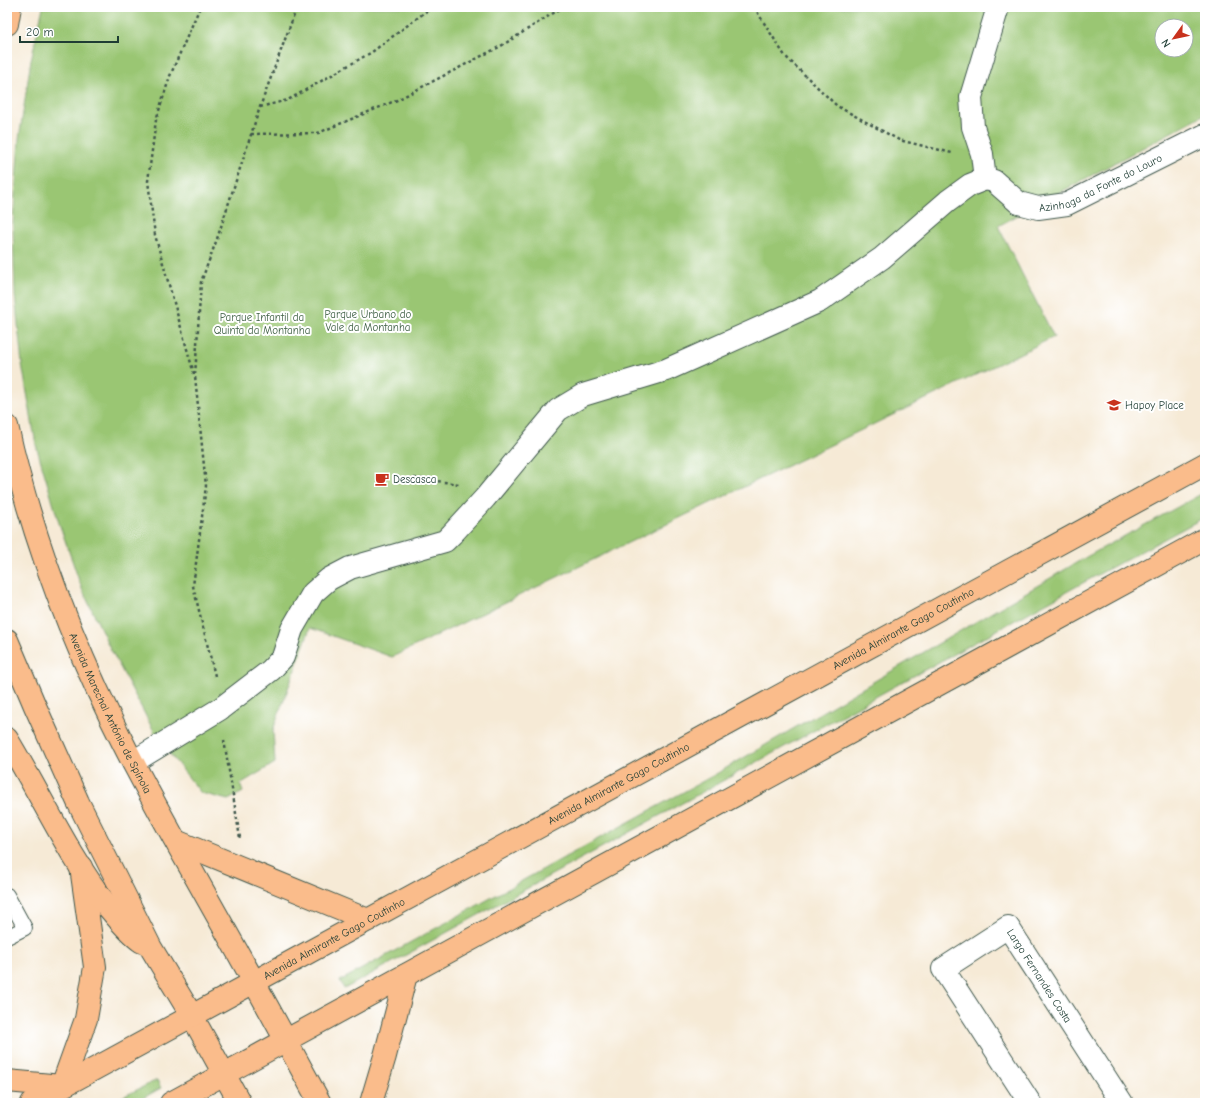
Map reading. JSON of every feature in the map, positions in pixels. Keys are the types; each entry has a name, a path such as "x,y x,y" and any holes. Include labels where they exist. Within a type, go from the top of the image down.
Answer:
{"main road":[{"path":"7,24 10,7"},
{"name":"Avenida Marechal António de Spínola","path":"7,426 17,470 41,551 92,678 133,762 320,1103"},
{"name":"Avenida Almirante Gago Coutinho","path":"32,1103 1205,464"},
{"path":"171,1103 1205,539"},
{"path":"7,640 65,774 152,948 192,1016 240,1103"},
{"path":"7,739 97,892 134,936 152,948"},
{"path":"176,841 368,920"},
{"path":"7,1080 62,1086 86,1019 95,967 81,867"},
{"path":"371,1103 406,975"}],"street":[{"path":"133,762 220,709 271,670 283,657 292,629 313,593 329,579 350,568 445,541 485,498 558,410 583,395 666,370 820,301 882,258 948,201 970,185 984,170 982,154 973,127 971,97 998,7"},
{"name":"Azinhaga da Fonte do Louro","path":"984,170 994,182 1019,203 1038,208 1066,204 1205,135"},
{"name":"Largo Fernandes Costa","path":"1030,1103 943,969 1008,926 1122,1103"}],"lane":[{"path":"7,895 25,928 7,937"}],"path":[{"path":"195,376 155,235 148,181 156,120 170,76 200,7"},
{"path":"241,842 222,733 219,691 194,586 206,486 195,376 200,282 222,224 260,107 297,7"},
{"path":"260,107 288,100 366,55 432,7"},
{"path":"251,134 318,133 397,100 502,46 563,7"},
{"path":"754,7 785,56 837,106 899,140 984,170"},
{"path":"414,478 457,483 485,498"}],"green space":[{"name":"Parque Urbano do Vale da Montanha","path":"43,7 1205,7 1205,114 998,226 1054,337 392,657 310,628 273,730 275,763 240,784 243,792 228,800 201,793 158,739 109,646 82,589 59,523 36,445 22,364 15,295 13,224 19,139 31,60"},
{"path":"1205,492 1205,517 344,989 340,981 716,774 1088,556"},
{"path":"157,1080 161,1088 134,1103 110,1103"}],"place":[{"name":"Hapoy Place","path":"1114,405"},
{"name":"Descasca","path":"382,479"}],"park label":[{"name":"Parque Infantil da Quinta da Montanha","path":"262,323"}]}
